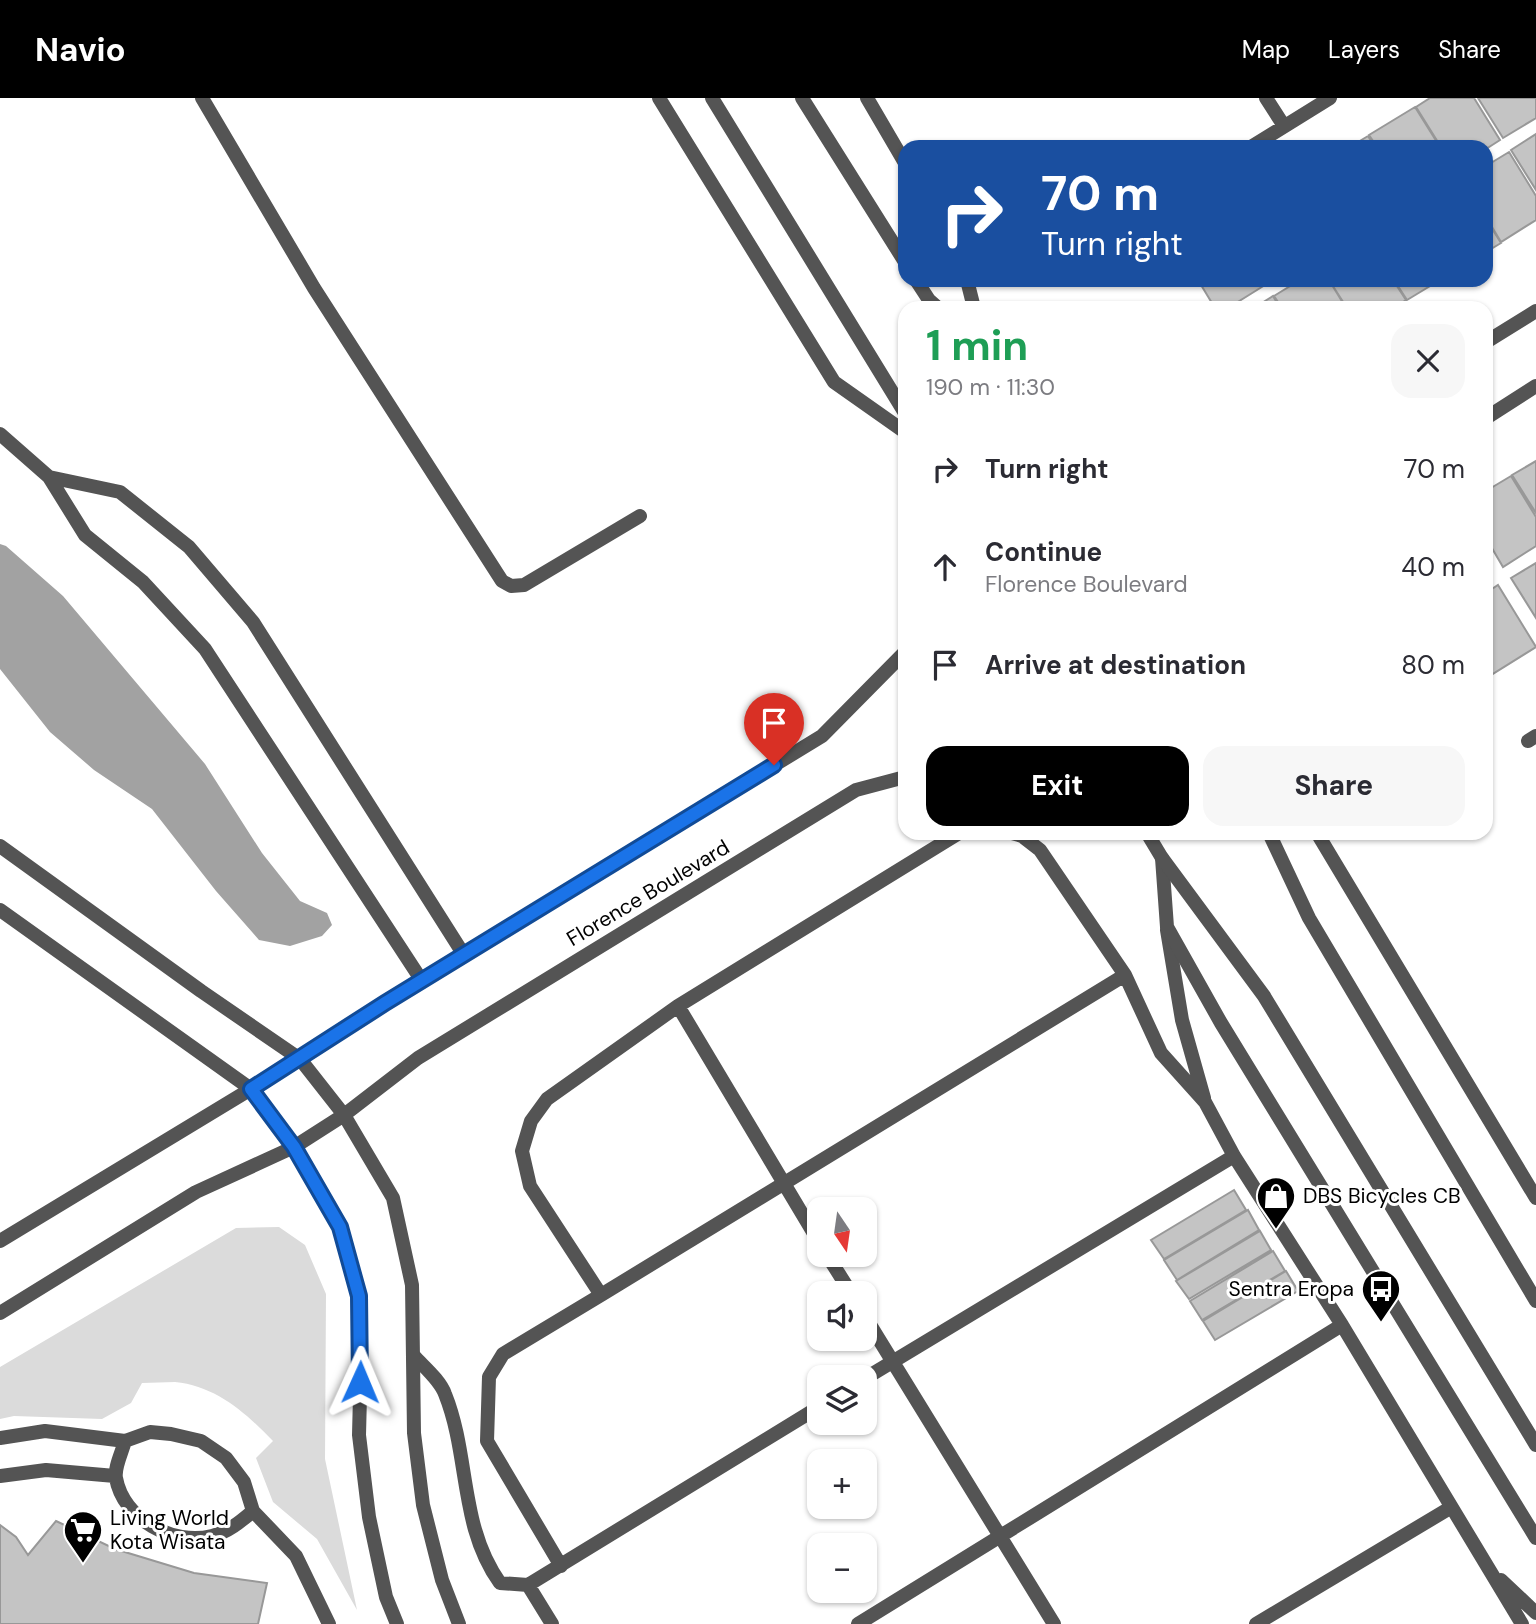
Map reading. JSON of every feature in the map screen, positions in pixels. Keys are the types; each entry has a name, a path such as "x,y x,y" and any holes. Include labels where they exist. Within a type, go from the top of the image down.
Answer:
{"street":[{"path":"202,98 314,288 502,581 511,586 524,585 640,516"},
{"path":"659,98 834,382 898,427"},
{"path":"712,98 898,401"},
{"path":"802,98 898,251"},
{"path":"867,98 898,151"},
{"path":"1266,98 1284,126"},
{"path":"1262,140 1330,98"},
{"path":"1493,338 1536,311"},
{"path":"1493,414 1536,387"},
{"path":"0,434 49,477 85,535 143,582 205,649 422,981"},
{"path":"49,477 120,492 189,547 253,622 464,955"},
{"name":"Florence Boulevard","path":"0,1241 822,736 898,660"},
{"name":"Florence Boulevard","path":"0,1313 197,1192 294,1147 344,1115 418,1058 856,790 898,779"},
{"path":"601,1295 530,1186 522,1151 531,1121 547,1099 678,1006 948,840"},
{"path":"1027,840 1040,850 1125,975 1161,1053 1205,1102"},
{"path":"1151,840 1264,996 1536,1445"},
{"path":"1272,840 1309,918 1536,1301"},
{"path":"1321,840 1536,1198"},
{"path":"0,846 300,1059 344,1115 393,1198 412,1285 414,1433 423,1506 442,1580 459,1624"},
{"path":"1162,858 1167,927 1182,1020 1205,1102 1234,1156 1342,1325 1522,1624"},
{"path":"0,910 251,1089 294,1147 340,1227 359,1296 359,1435 369,1517 387,1597 397,1624"},
{"path":"1167,927 1228,1035 1536,1538"},
{"path":"561,1566 486,1441 489,1377 503,1354 1125,975"},
{"path":"678,1006 807,1223"},
{"path":"877,1371 1234,1156"},
{"path":"858,1624 1342,1325"},
{"path":"877,1336 1054,1624"},
{"path":"414,1356 444,1391 454,1425 471,1522 492,1572 500,1583 528,1585 807,1414"},
{"path":"0,1438 45,1432 125,1441 150,1432 201,1441 226,1458 244,1482 253,1511 296,1556 329,1624"},
{"path":"125,1441 115,1476 124,1499 140,1518 161,1532 185,1538 211,1537 234,1527 253,1511"},
{"path":"0,1476 46,1470 115,1476"},
{"path":"1256,1624 1450,1508"},
{"path":"1488,1568 1536,1613"},
{"path":"528,1585 552,1624"}],"shaded area":[{"path":"0,544 6,546 63,596 205,764 262,853 300,901 327,913 332,925 322,936 290,946 259,940 216,891 152,809 94,770 50,732 0,669"},
{"path":"279,1227 305,1245 326,1294 325,1459 357,1610 317,1539 273,1502 256,1458 273,1441 241,1411 217,1395 175,1382 142,1383 131,1403 102,1419 14,1416 0,1419 0,1367 236,1228"}],"building":[{"path":"1430,98 1474,98 1500,140 1493,144 1493,140 1437,140 1416,107"},
{"path":"1478,98 1536,98 1536,118 1503,138"},
{"path":"1415,107 1436,140 1372,140 1369,135"},
{"path":"1536,134 1536,190 1511,150"},
{"path":"1509,152 1536,196 1536,220 1501,242 1493,229 1493,162"},
{"path":"1493,230 1501,243 1493,248"},
{"path":"1202,287 1262,287 1239,301 1211,301"},
{"path":"1289,287 1333,287 1342,301 1277,301 1274,296"},
{"path":"1334,287 1398,287 1406,300 1404,301 1342,301"},
{"path":"1399,287 1428,287 1407,300"},
{"path":"1536,461 1536,513 1512,475"},
{"path":"1511,476 1536,517 1536,546 1503,567 1493,550 1493,487"},
{"path":"1536,563 1536,618 1511,578"},
{"path":"1498,585 1536,647 1493,674 1493,588"},
{"path":"1234,1190 1246,1210 1164,1259 1151,1240"},
{"path":"1248,1210 1259,1230 1177,1280 1164,1260"},
{"path":"1260,1231 1271,1250 1189,1299 1176,1281"},
{"path":"1273,1251 1285,1271 1202,1320 1190,1301"},
{"path":"1286,1271 1298,1291 1215,1340 1203,1321"},
{"name":"Living World Kota Wisata","path":"56,1521 115,1549 194,1573 267,1583 258,1624 0,1624 0,1525 16,1537 28,1555"}],"place":[{"name":"DBS Bicycles CB","path":"1276,1230"},
{"name":"Sentra Eropa","path":"1381,1323"},
{"name":"Living World Kota Wisata","path":"83,1564"}],"route":[{"path":"360,1382 359,1296 340,1227 294,1147 251,1089 385,1003 774,765"}]}
